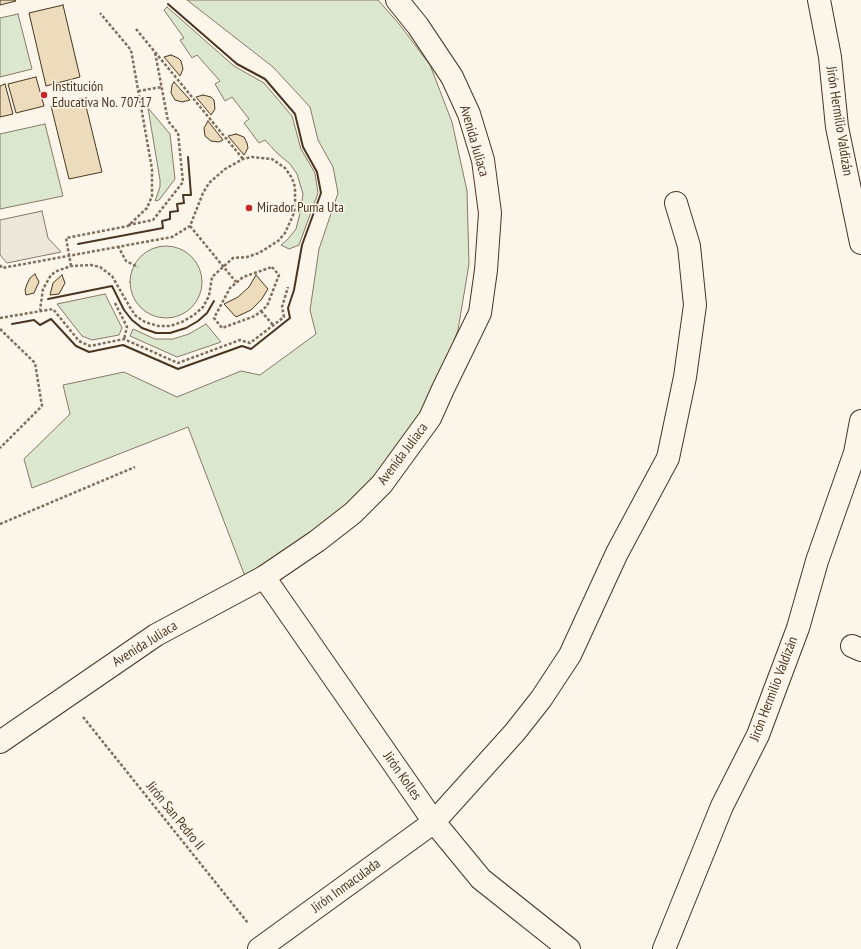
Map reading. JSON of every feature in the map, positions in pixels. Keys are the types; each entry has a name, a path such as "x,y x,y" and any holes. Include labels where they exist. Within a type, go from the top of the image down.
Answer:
{"main road":[{"name":"Avenida Juliaca","path":"0,742 156,635 264,577 335,527 353,513 382,484 430,418 480,313 486,270 490,213 483,160 469,114 452,77 418,26 396,0"},
{"name":"Jirón Hermilio Valdizán","path":"819,0 830,57 837,127 861,243"},
{"name":"Jirón Inmaculada","path":"262,947 434,822 515,732 570,655 617,553 668,458 685,377 694,305 689,246 676,202"},
{"name":"Jirón Hermilio Valdizán","path":"664,949 722,806 758,735 785,664 798,628 817,561 855,452 861,421"},
{"name":"Jirón Kolles","path":"264,577 434,822 482,879 569,949"}],"path":[{"path":"100,13 131,50 152,169 152,196 147,208 128,226"},
{"path":"136,29 243,159"},
{"path":"71,266 66,238 153,220 183,182 178,133 168,121 155,52"},
{"path":"138,91 162,87"},
{"path":"0,265 2,268 172,237 190,226 203,192 209,183 225,169 243,159 252,157 272,159 285,168 292,178 295,187 294,213 285,233 278,241 259,253 233,258 212,278 209,296 203,307 194,315 182,322 170,326 158,326 145,322 136,316 116,281 108,272 91,265 71,266 57,270 51,275 46,282 41,299 40,310"},
{"path":"190,226 236,282"},
{"path":"118,246 126,261 138,267"},
{"path":"272,267 279,275 266,306 261,311 255,316 222,328 214,318 230,288 236,282 243,277 272,267"},
{"path":"0,318 53,309 79,341 90,346 124,339 178,363 240,340 250,343 284,317 282,307 288,287"},
{"path":"115,303 127,327 124,339"},
{"path":"261,311 272,325"},
{"path":"0,329 35,363 42,406 0,448"},
{"path":"0,524 134,467"},
{"name":"Jirón San Pedro II","path":"66,696 262,947"}],"green space":[{"path":"187,0 378,0 400,25 430,65 452,122 467,191 469,264 458,330 439,380 410,431 382,470 324,531 246,579 188,427 32,488 24,459 70,414 63,385 124,372 177,397 241,371 260,375 316,334 310,310 319,249 338,193 333,167 318,140 310,107 273,67"},
{"path":"167,7 234,66 264,83 292,116 301,149 315,173 318,193 299,245 289,249 281,245 296,229 300,213 303,194 297,174 290,164 265,140 259,143 244,123 249,119 232,97 225,101 215,84 220,81 197,55 192,58 180,40 184,38 164,10"},
{"path":"18,14 32,69 0,77 0,18"},
{"path":"148,108 170,134 175,179 159,200 155,201 160,187 160,180"},
{"path":"45,124 63,196 0,209 0,134"},
{"path":"166,246 180,249 192,256 199,268 202,282 199,296 192,308 180,315 166,318 152,315 140,308 133,296 130,282 133,268 140,256 152,249"},
{"path":"105,294 122,328 119,335 92,340 82,336 57,304"},
{"path":"206,324 221,342 177,357 130,336 133,329 155,339 173,339 189,334"}],"shaded area":[{"path":"42,211 48,238 61,252 7,263 0,255 0,220"}],"building":[{"path":"0,0 15,0 16,1 0,5"},
{"path":"63,5 80,77 46,86 29,13"},
{"path":"171,55 181,61 183,69 180,76 164,57"},
{"path":"36,77 44,106 16,113 8,84"},
{"path":"174,82 190,100 182,102 175,100 171,93"},
{"path":"5,84 13,114 0,117 0,86"},
{"path":"203,95 211,97 214,100 215,109 211,115 196,97"},
{"path":"84,98 102,172 69,179 51,106"},
{"path":"208,121 223,140 219,142 211,141 205,136 204,128"},
{"path":"236,134 244,137 247,143 248,148 244,155 228,136"},
{"path":"35,274 39,282 34,293 26,295 25,290 27,284 30,278"},
{"path":"62,275 65,283 59,294 50,295 53,283"},
{"path":"256,275 268,289 261,300 251,310 236,317 224,304 238,297 249,287"}],"wall":[{"path":"12,324 34,320 40,325 51,319 76,346 89,352 123,345 178,369 242,346 251,349 290,318 288,308 294,290 302,245 321,193 317,172 303,147 295,114 265,79 237,64 168,4"},
{"path":"78,244 163,228 162,221 170,219 170,212 178,211 177,204 184,203 183,195 191,195 188,157"},
{"path":"48,299 112,286 124,310 132,320 142,328 156,333 170,333 186,328 198,321 207,313 214,301"}],"place":[{"name":"Institución Educativa No. 70717","path":"44,95"},
{"name":"Mirador Puma Uta","path":"249,208"}]}
